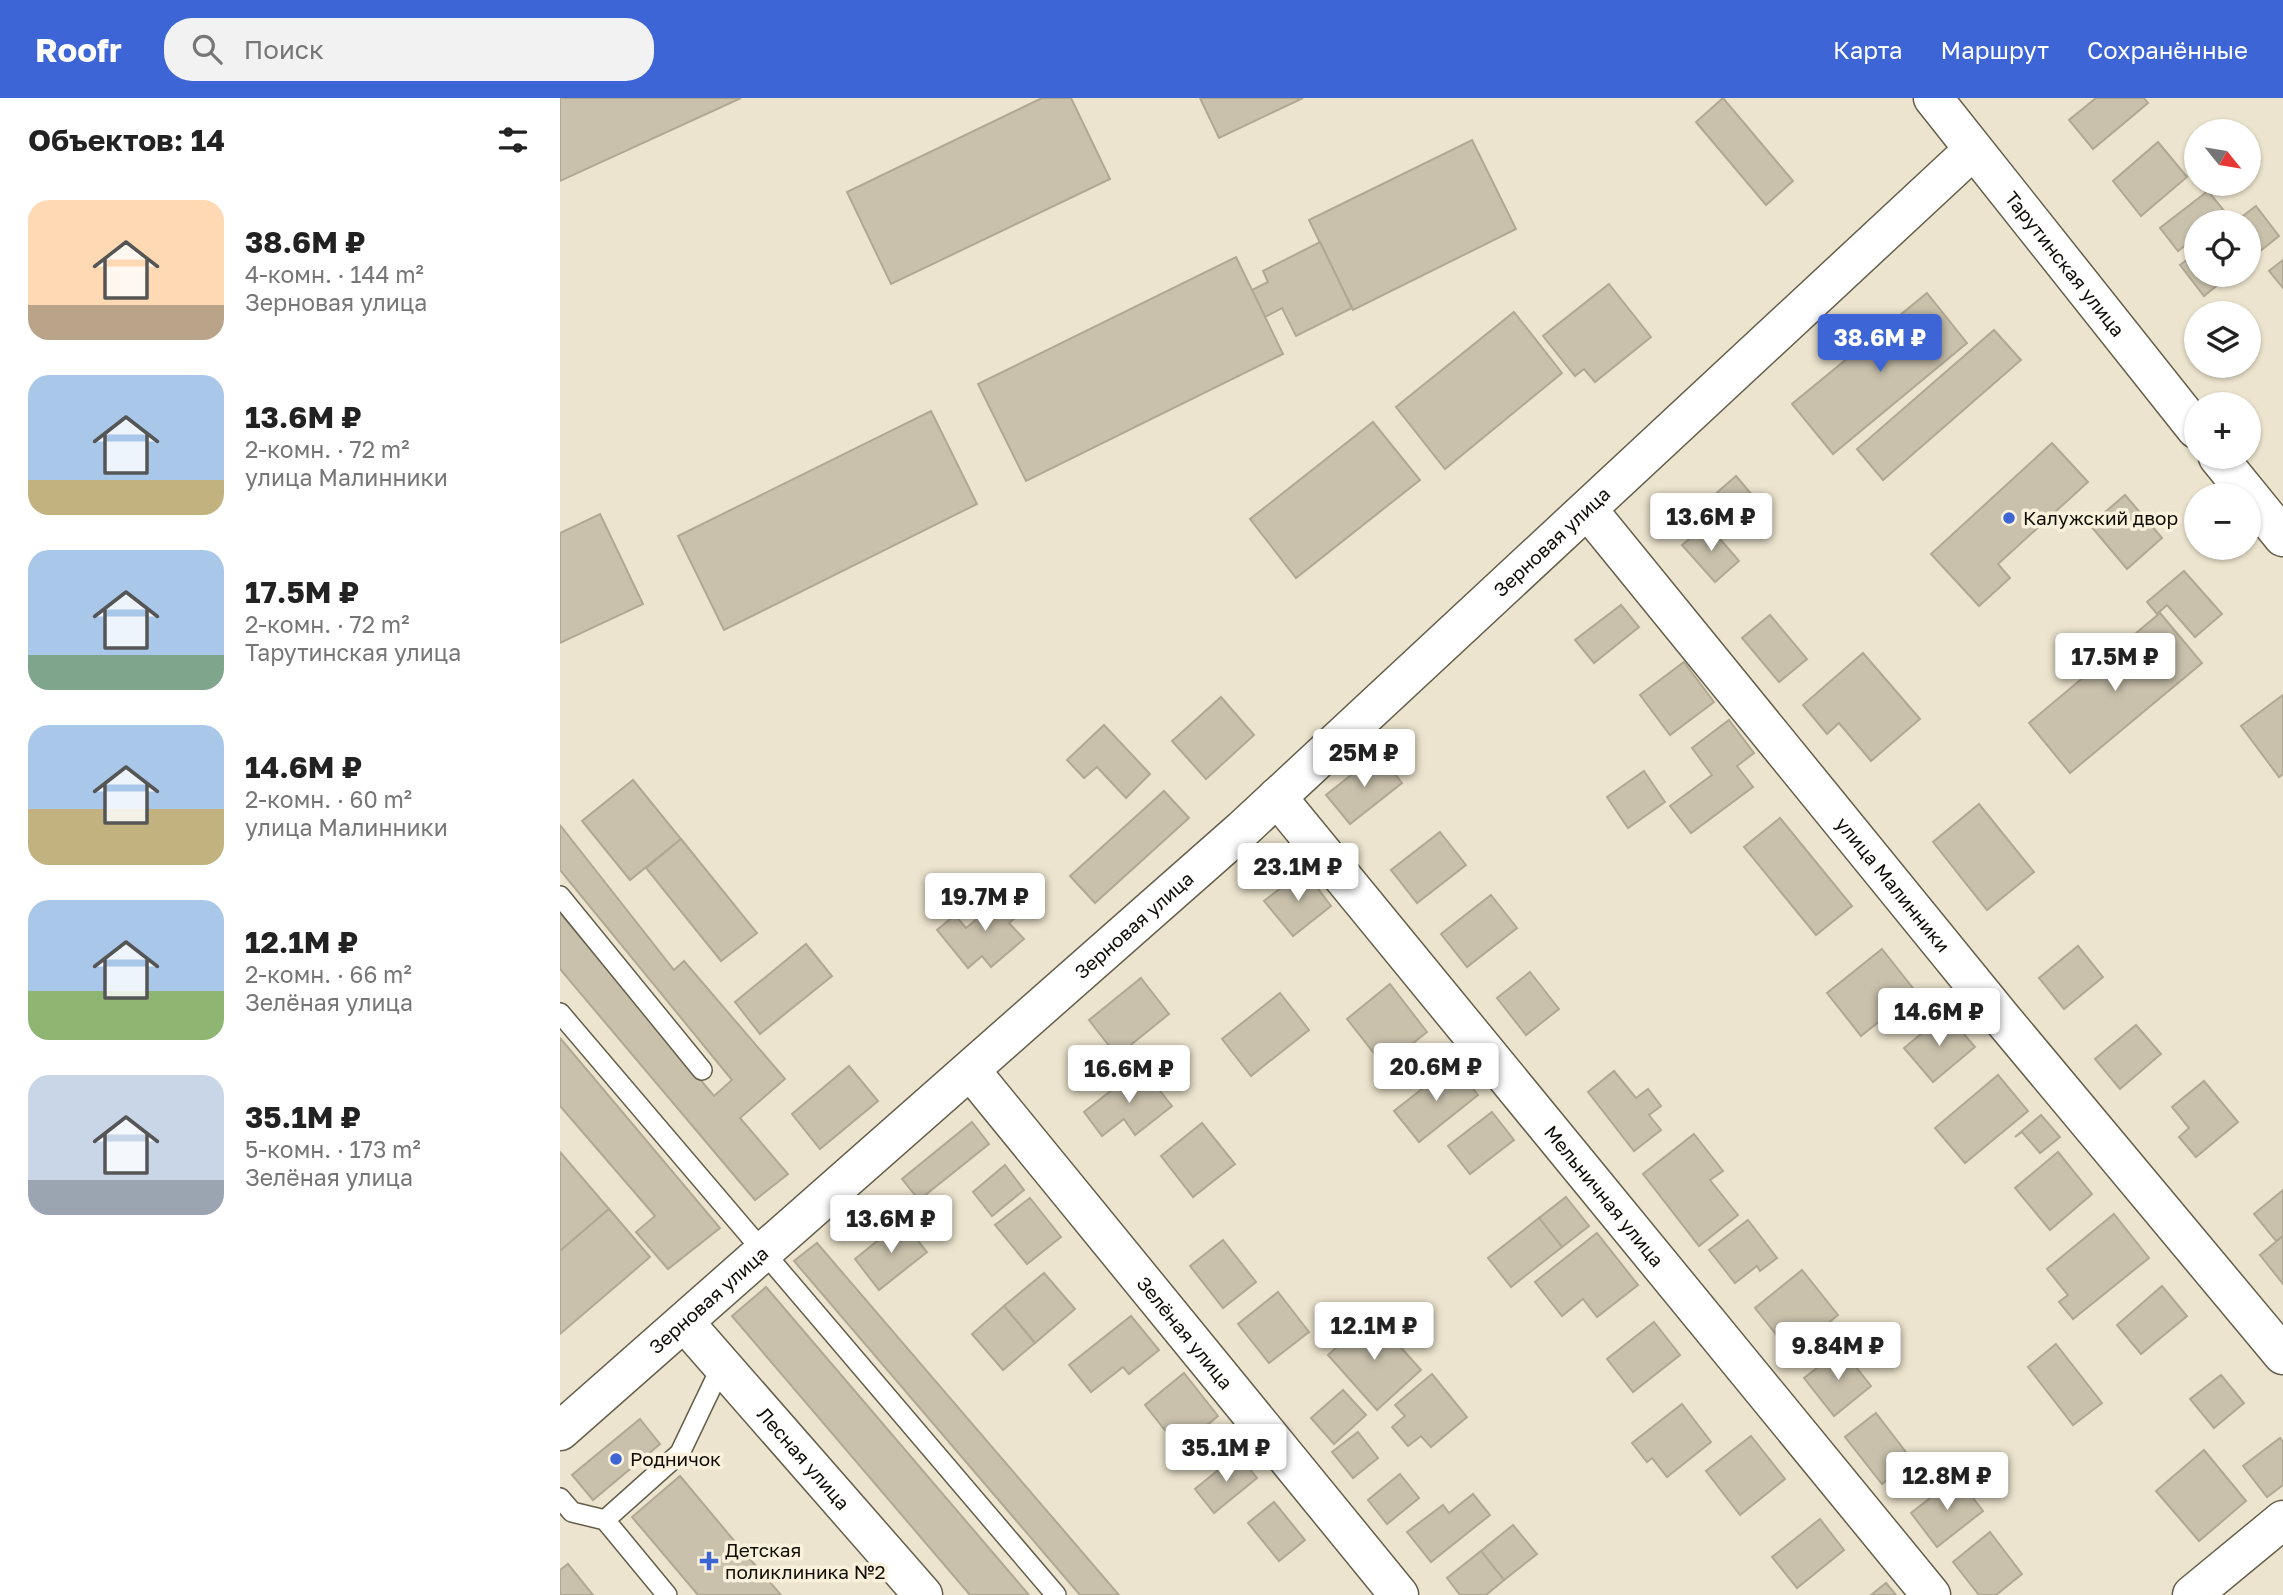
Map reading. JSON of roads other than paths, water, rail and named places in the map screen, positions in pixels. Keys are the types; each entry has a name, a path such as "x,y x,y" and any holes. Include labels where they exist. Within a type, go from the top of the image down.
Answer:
{"street":[{"name":"Тарутинская улица","path":"1933,98 1972,151 2184,414"},
{"name":"Зерновая улица","path":"560,1431 766,1253 1276,797 1972,151"},
{"path":"2228,469 2283,537"},
{"name":"улица Малинники","path":"1588,510 2009,1027 2283,1355"},
{"name":"Мельничная улица","path":"1276,797 1931,1595"},
{"name":"Зелёная улица","path":"971,1071 1399,1595"},
{"name":"Лесная улица","path":"685,1323 723,1363 923,1595"},
{"path":"2192,1595 2283,1520"}],"lane":[{"path":"560,896 702,1070"},
{"path":"560,1013 1056,1595"},
{"path":"605,1520 680,1453 723,1363"},
{"path":"560,1498 572,1512 605,1520 664,1594"}],"place":[{"name":"Калужский двор","path":"2009,518"},
{"name":"Родничок","path":"616,1459"},
{"name":"Детская поликлиника №2","path":"709,1561"}]}
